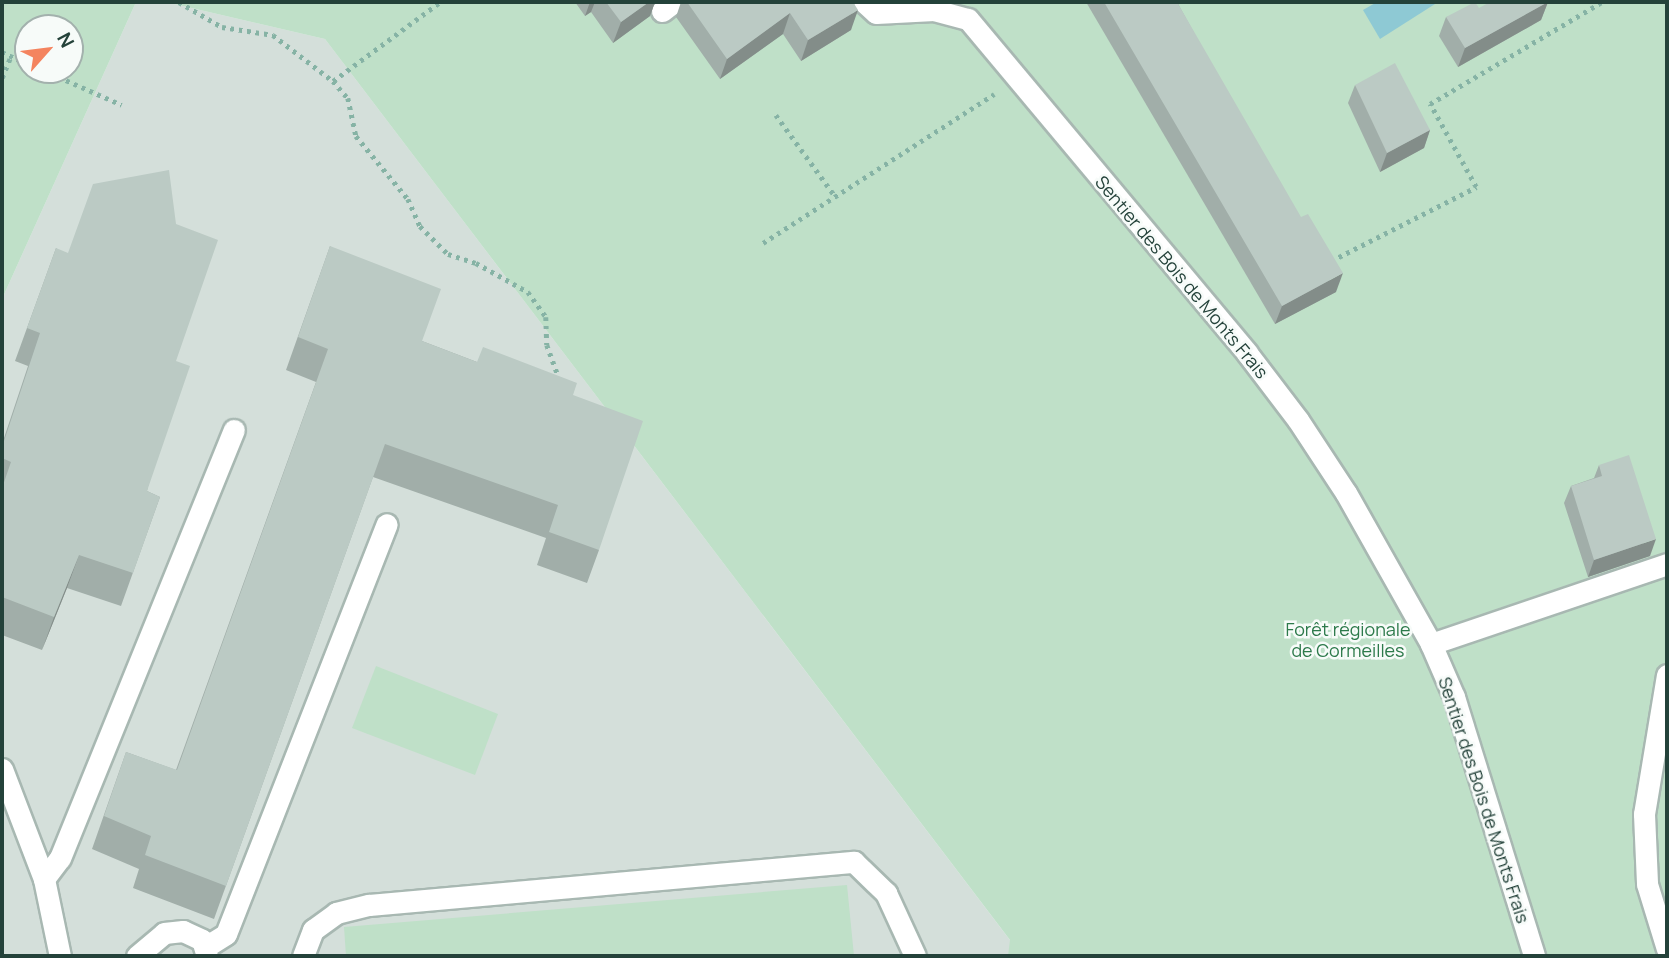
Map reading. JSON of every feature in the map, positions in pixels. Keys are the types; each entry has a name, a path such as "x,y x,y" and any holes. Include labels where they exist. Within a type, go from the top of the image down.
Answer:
{"lane":[{"name":"Sentier des Bois de Monts Frais","path":"864,2 876,13 934,10 968,19 1247,353 1298,420 1346,493 1431,645 1454,696 1534,956"},
{"path":"44,879 60,858 234,430"},
{"path":"137,956 164,933 183,931 207,951 226,934 387,524"},
{"path":"1431,645 1667,565"},
{"path":"1667,675 1644,814 1647,884 1667,949"},
{"path":"2,769 44,879 60,956"},
{"path":"303,956 313,930 336,913 369,905 853,862 886,893 915,956"}],"path":[{"path":"179,2 222,27 273,35 333,81 348,99 356,136 408,199 420,226 448,254 476,263 528,292 546,317 547,345 565,389"},
{"path":"333,81 440,2"},
{"path":"1321,266 1476,187 1430,104 1602,2"},
{"path":"2,52 14,58"},
{"path":"2,78 10,56"},
{"path":"763,243 1017,79"},
{"path":"75,84 122,105"},
{"path":"776,115 835,196"}],"shaded area":[{"path":"136,2 166,2 325,39 1022,956 2,956 2,299"}],"green space":[{"path":"2,2 136,2 2,299"},
{"name":"Forêt régionale de Cormeilles","path":"166,2 1667,2 1667,956 1008,956 1010,940 325,39"},
{"path":"376,666 498,714 475,775 352,728"},
{"path":"847,885 854,956 346,956 344,927"}],"water":[{"path":"1377,2 1435,4 1380,39 1363,10"}],"building":[{"path":"606,2 649,2 621,22"},
{"path":"687,2 853,2 858,10 808,40 790,13 727,59"},
{"path":"1104,2 1177,2 1301,217 1308,214 1343,273 1282,306"},
{"path":"1475,2 1479,8 1490,2 1548,2 1465,48 1446,17"},
{"path":"1395,63 1430,130 1387,153 1355,85"},
{"path":"169,170 176,224 218,240 176,361 190,366 147,491 160,497 133,573 79,555 54,617 2,597 2,488 11,462 2,458 2,447 40,333 27,328 56,248 68,253 93,184"},
{"path":"330,246 441,289 422,341 477,362 483,347 577,383 573,395 643,421 599,550 549,532 558,505 385,444 226,886 145,855 151,836 104,816 126,752 177,770 328,349 298,337"},
{"path":"1629,455 1656,539 1594,560 1571,486 1602,476 1599,465"}]}
